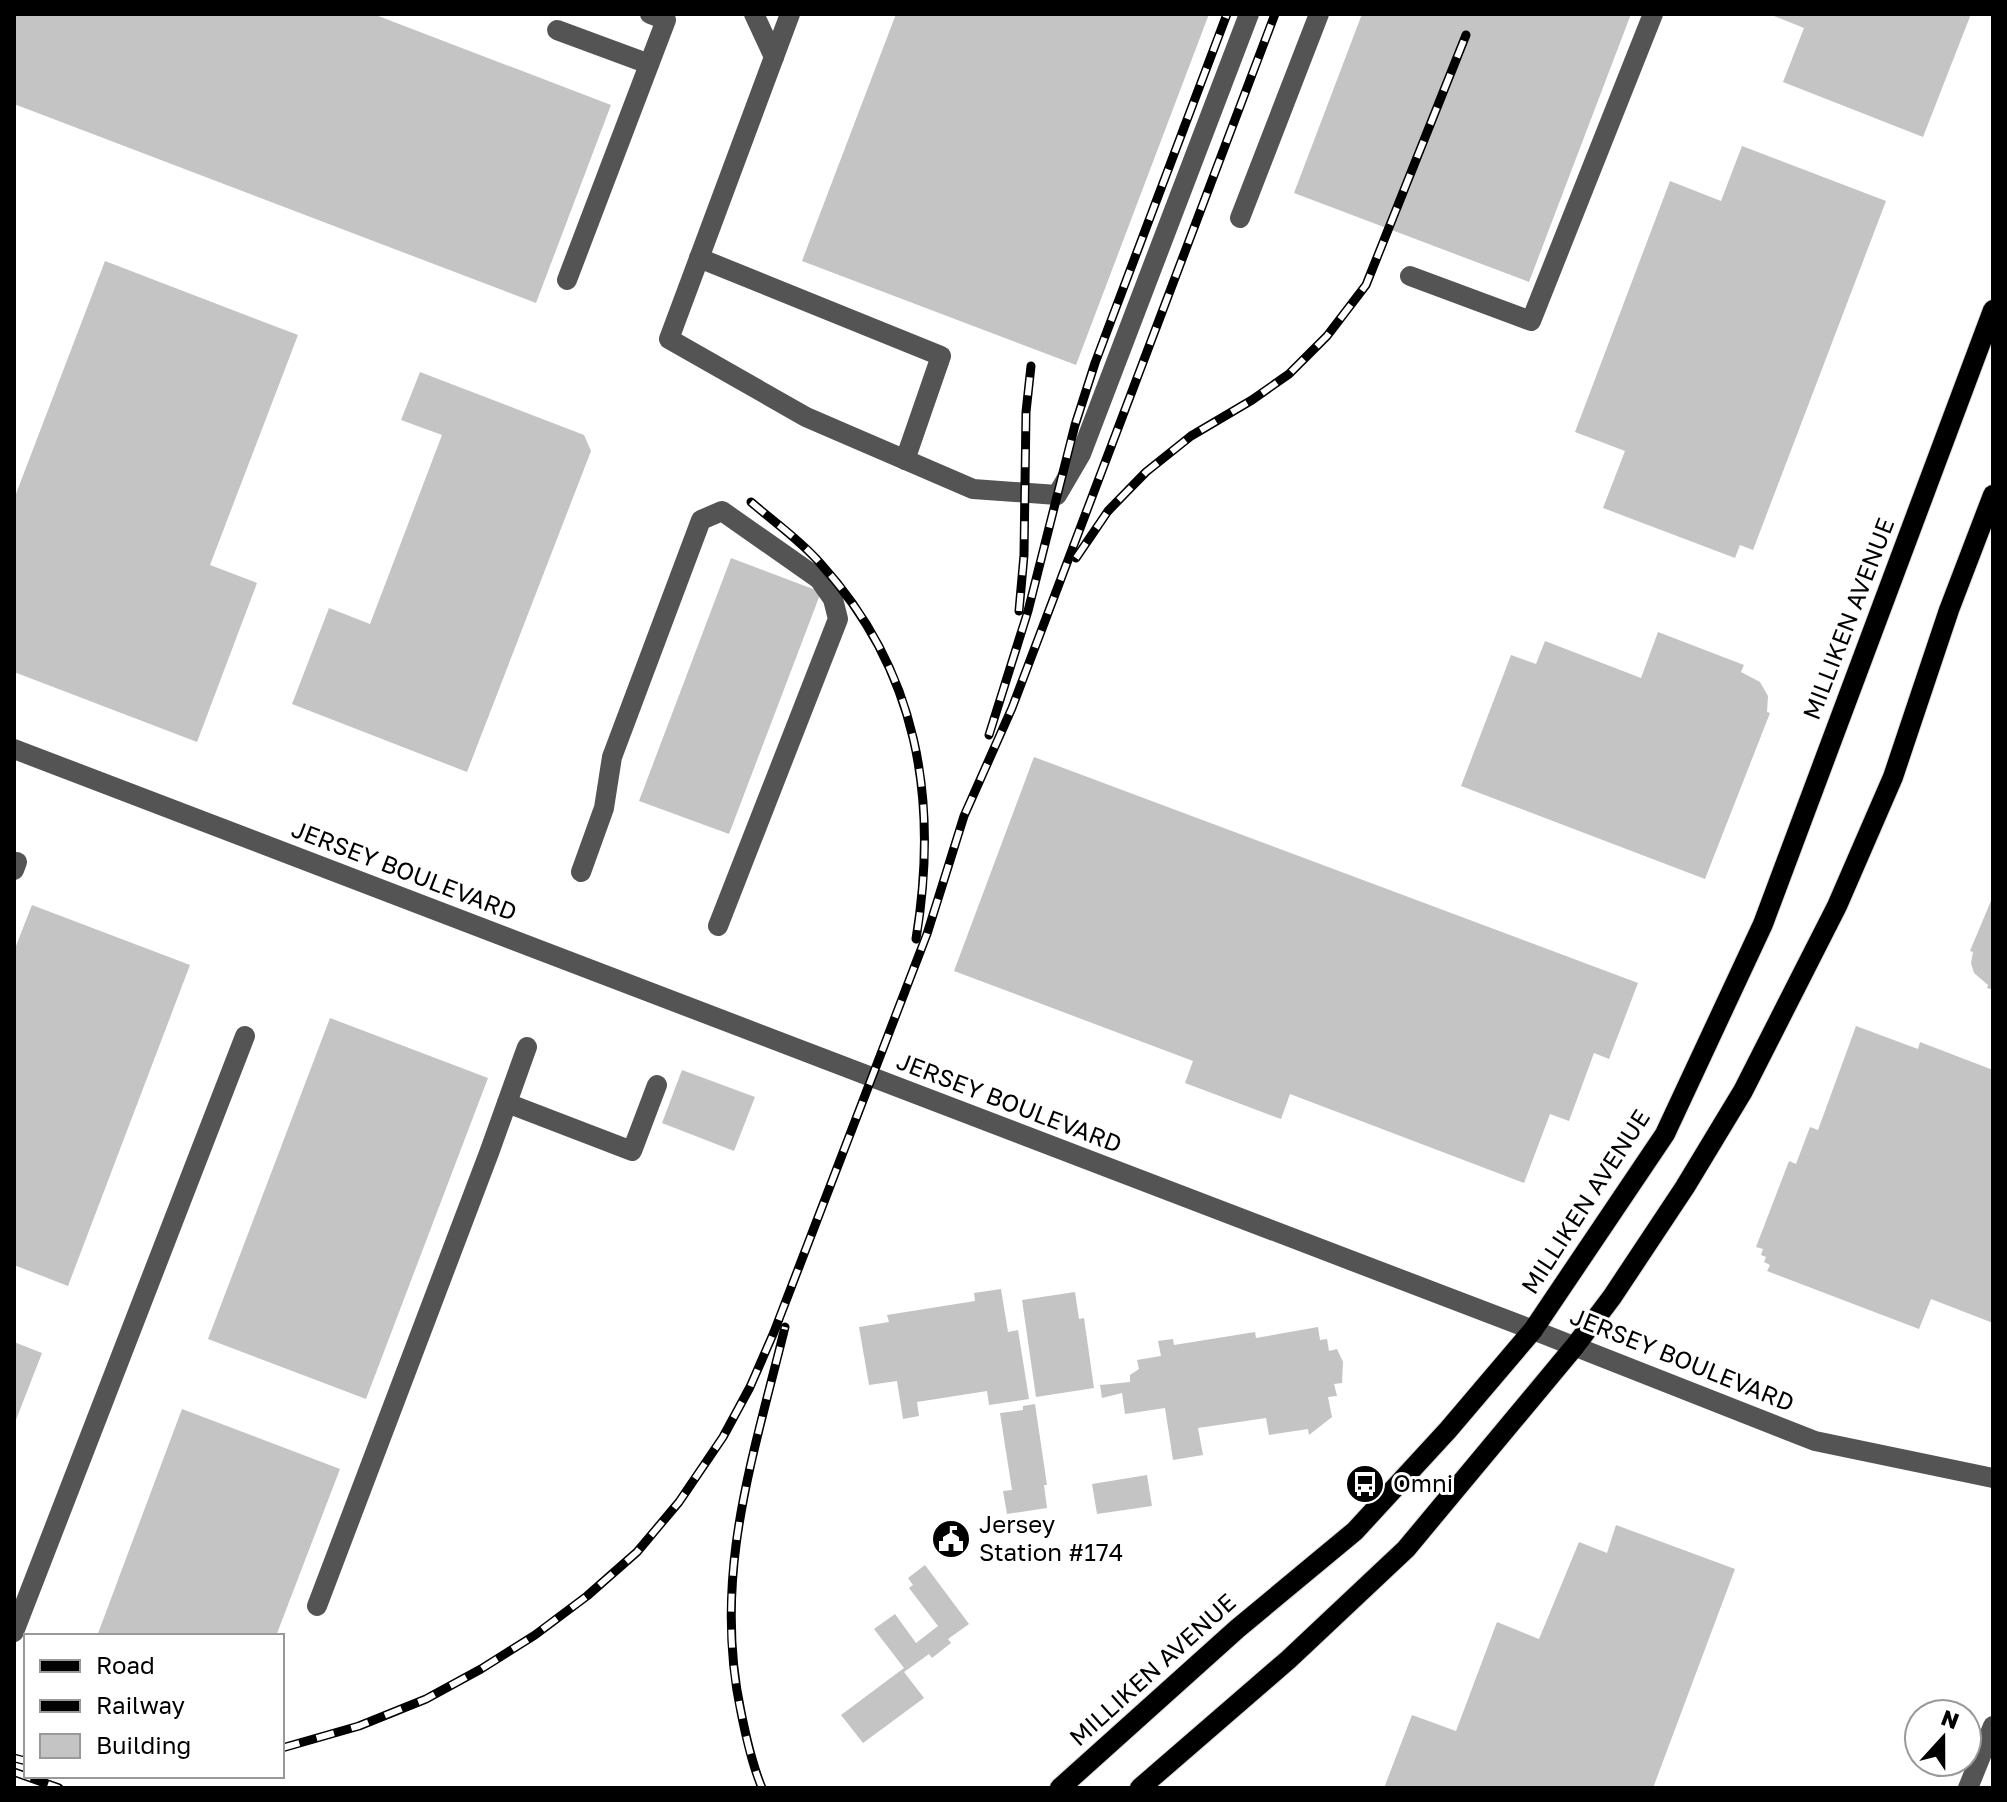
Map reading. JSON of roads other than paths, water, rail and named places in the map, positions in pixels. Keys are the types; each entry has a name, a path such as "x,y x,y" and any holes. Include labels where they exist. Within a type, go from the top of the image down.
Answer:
{"main road":[{"name":"MILLIKEN AVENUE","path":"1060,1788 1237,1629 1355,1531 1448,1430 1533,1330 1665,1134 1763,924 1993,310"},
{"path":"1140,1788 1288,1660 1406,1549 1575,1346 1612,1297 1685,1187 1743,1091 1837,906 1893,777 1949,610 1993,495"}],"street":[{"path":"754,14 774,57"},
{"path":"790,14 669,339 806,417 973,489 1057,495 1081,454 1249,14"},
{"path":"1240,218 1319,14"},
{"path":"1410,276 1531,321 1653,14"},
{"path":"567,280 649,64 661,16"},
{"path":"557,30 649,64"},
{"path":"699,258 941,356 905,460"},
{"path":"581,872 604,808 612,757 695,534 701,520 722,511 819,579 833,599 838,619 718,926"},
{"name":"JERSEY BOULEVARD","path":"14,749 1575,1346 1815,1441 1993,1478"},
{"path":"14,1632 245,1036"},
{"path":"317,1606 371,1436 527,1047"},
{"path":"507,1103 632,1151 657,1085"},
{"path":"1968,1788 1993,1726"}],"railway":[{"path":"989,735 1028,611 1075,425 1095,363 1227,14"},
{"path":"284,1747 359,1726 426,1699 535,1635 587,1596 637,1552 679,1502 723,1437 750,1387 774,1332 927,934 964,816 1012,708 1275,14"},
{"path":"1076,558 1108,511 1146,472 1191,436 1289,374 1327,336 1366,285 1466,35"},
{"path":"1019,611 1024,555 1026,412 1031,366"},
{"path":"751,502 812,555 853,604 880,648 900,693 922,787 922,887 916,939"},
{"path":"762,1788 741,1712 733,1662 731,1613 740,1518 785,1327"},
{"path":"14,1758 24,1760"},
{"path":"14,1772 24,1776"},
{"path":"31,1778 59,1788"}],"place":[{"name":"Omni","path":"1365,1484"},
{"name":"Jersey Station #174","path":"951,1539"}]}
